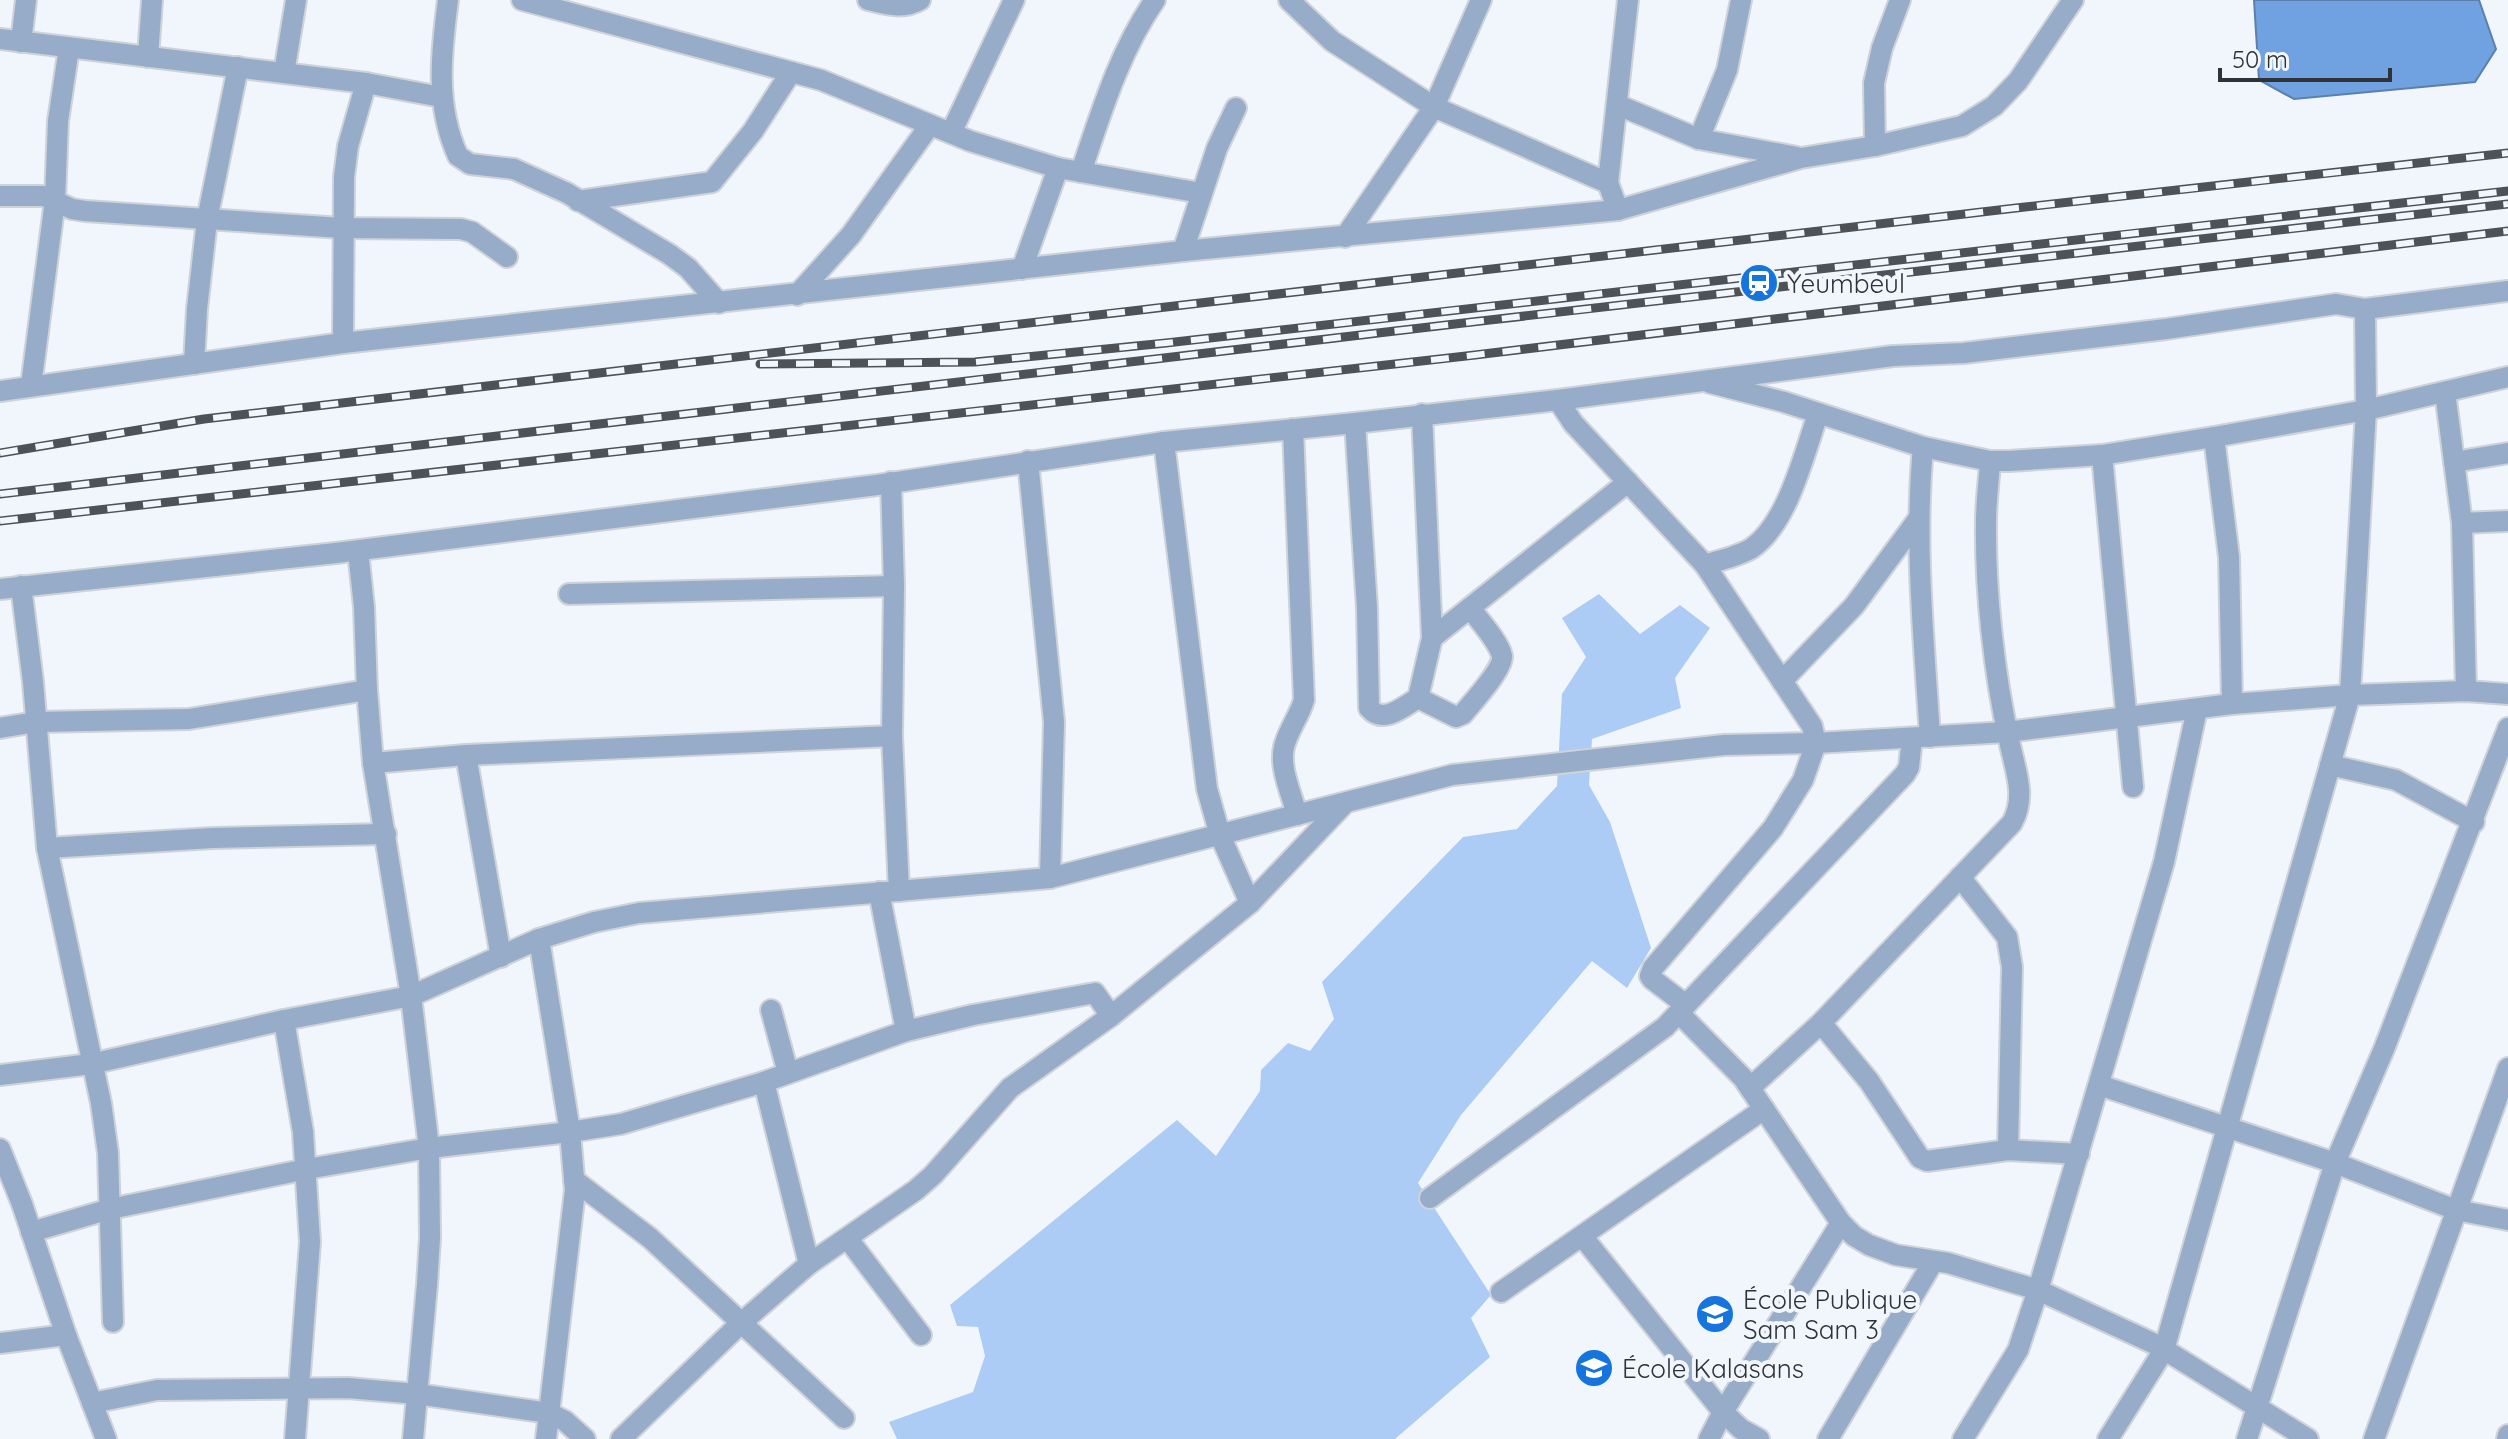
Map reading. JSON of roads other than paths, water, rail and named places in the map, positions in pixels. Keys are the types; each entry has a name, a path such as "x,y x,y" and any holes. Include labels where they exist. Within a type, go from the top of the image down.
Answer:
{"street":[{"path":"21,42 26,0"},
{"path":"148,57 152,0"},
{"path":"284,73 296,0"},
{"path":"448,0 442,46 441,97 454,148 462,161 514,169 540,179 669,254 688,268 719,303"},
{"path":"522,0 821,80 951,133 1058,168 1201,193"},
{"path":"868,0 894,6 914,4 920,0"},
{"path":"951,133 1014,0"},
{"path":"1081,172 1113,79 1155,0"},
{"path":"1289,0 1332,41 1434,107 1608,183"},
{"path":"1345,237 1434,107 1481,0"},
{"path":"1618,210 1608,183 1628,0"},
{"path":"1699,139 1727,70 1741,0"},
{"path":"1875,146 1874,83 1882,48 1900,0"},
{"path":"0,391 343,343 1183,251 1618,210 1801,158 1875,146 1962,126 1994,106 2018,81 2073,0"},
{"path":"0,39 366,83 441,97"},
{"path":"31,386 55,200 58,121 69,48"},
{"path":"194,364 207,220 238,67"},
{"path":"578,201 712,182 753,131 791,72"},
{"path":"343,343 342,228 348,146 366,83"},
{"path":"1618,105 1699,139 1801,158"},
{"path":"1183,251 1217,148 1236,108"},
{"path":"797,295 851,235 930,125"},
{"path":"1022,269 1058,168"},
{"path":"0,196 28,195 55,200 72,209 85,211 207,220 342,228 461,229 472,232 507,257"},
{"path":"0,589 358,551 891,482 1164,442 1558,400 1893,356 1964,353 2166,329 2336,304 2365,309 2508,291"},
{"path":"2108,1439 2164,1350 2350,695 2366,410 2365,309"},
{"path":"1699,380 1784,402 1923,447 1990,461 2102,455 2214,437 2366,410 2508,377"},
{"path":"2445,392 2462,523 2466,691"},
{"path":"1558,400 1573,423 1705,565 1812,726 1816,743 1803,780 1773,828 1653,968 1652,979 1683,1009 1743,1078 1841,1223 1854,1236 1896,1255 1948,1263 2038,1290 2164,1350 2308,1439"},
{"path":"1355,423 1367,608 1369,708 1377,715 1389,715 1418,698 1432,638 1422,414"},
{"path":"1705,565 1751,549 1766,535 1789,498 1818,414"},
{"path":"1293,429 1304,700 1288,735 1283,760 1297,815"},
{"path":"2214,437 2229,557 2232,704"},
{"path":"1164,442 1207,789 1220,835 1250,903"},
{"path":"1430,1198 1665,1027 1905,774 1921,737 1919,518 1923,447"},
{"path":"2454,462 2508,453"},
{"path":"2102,455 2133,787"},
{"path":"1028,461 1054,722 1050,878"},
{"path":"1750,1088 1821,1023 2012,823 2020,809 1989,589 1986,521 1990,461"},
{"path":"891,482 894,586 889,892 906,1031"},
{"path":"1432,638 1628,482"},
{"path":"1782,681 1854,606 1919,518"},
{"path":"2462,523 2508,521"},
{"path":"358,551 373,763 411,996 429,1148 428,1269 413,1439"},
{"path":"21,586 47,848 101,1103 108,1153 113,1322"},
{"path":"569,594 894,586"},
{"path":"1418,698 1456,717 1463,714 1501,666 1503,661 1498,647 1470,608"},
{"path":"0,728 36,722 189,719 367,690"},
{"path":"0,1075 91,1064 284,1020 411,996 539,939 594,922 639,913 1050,878 1452,775 1724,745 2007,732 2232,704 2350,695 2466,691 2508,694"},
{"path":"1963,1439 2018,1350 2038,1290 2164,862 2197,709"},
{"path":"2247,1439 2335,1163 2384,1049 2508,728"},
{"path":"373,763 466,755 892,736"},
{"path":"466,755 501,957"},
{"path":"2330,765 2396,780 2474,822"},
{"path":"621,1439 740,1324 809,1264 848,1239 933,1175 1010,1088 1111,1016 1250,903 1344,804"},
{"path":"47,848 213,838 386,834"},
{"path":"1960,877 2007,937 2010,946 2008,1150"},
{"path":"539,939 570,1132 574,1180 546,1439"},
{"path":"31,1232 110,1209 307,1169 429,1148 621,1124 764,1082 906,1031 973,1015 1091,993 1099,996 1111,1016"},
{"path":"771,1010 788,1073"},
{"path":"284,1020 300,1102 310,1242 295,1439"},
{"path":"1821,1023 1869,1081 1920,1158 1934,1162 2008,1150 2079,1154"},
{"path":"2374,1439 2508,1068"},
{"path":"764,1082 809,1264"},
{"path":"2099,1085 2335,1163 2456,1210 2508,1220"},
{"path":"1501,1292 1764,1109"},
{"path":"0,1149 106,1439"},
{"path":"574,1180 650,1238 844,1418"},
{"path":"0,1207 22,1204"},
{"path":"1709,1439 1841,1223"},
{"path":"1582,1236 1723,1412 1741,1429 1759,1439"},
{"path":"848,1239 921,1335"},
{"path":"1828,1439 1933,1262"},
{"path":"0,1343 66,1335"},
{"path":"92,1403 157,1390 364,1389 549,1413 565,1421 585,1439"}],"railway":[{"path":"0,453 204,419 2508,153"},
{"path":"760,364 975,362 2508,191"},
{"path":"0,494 2508,204"},
{"path":"0,521 1475,355 2508,231"}],"place":[{"name":"Yeumbeul","path":"1759,283"},
{"name":"École Publique Sam Sam 3","path":"1715,1314"},
{"name":"École Kalasans","path":"1594,1368"}]}
